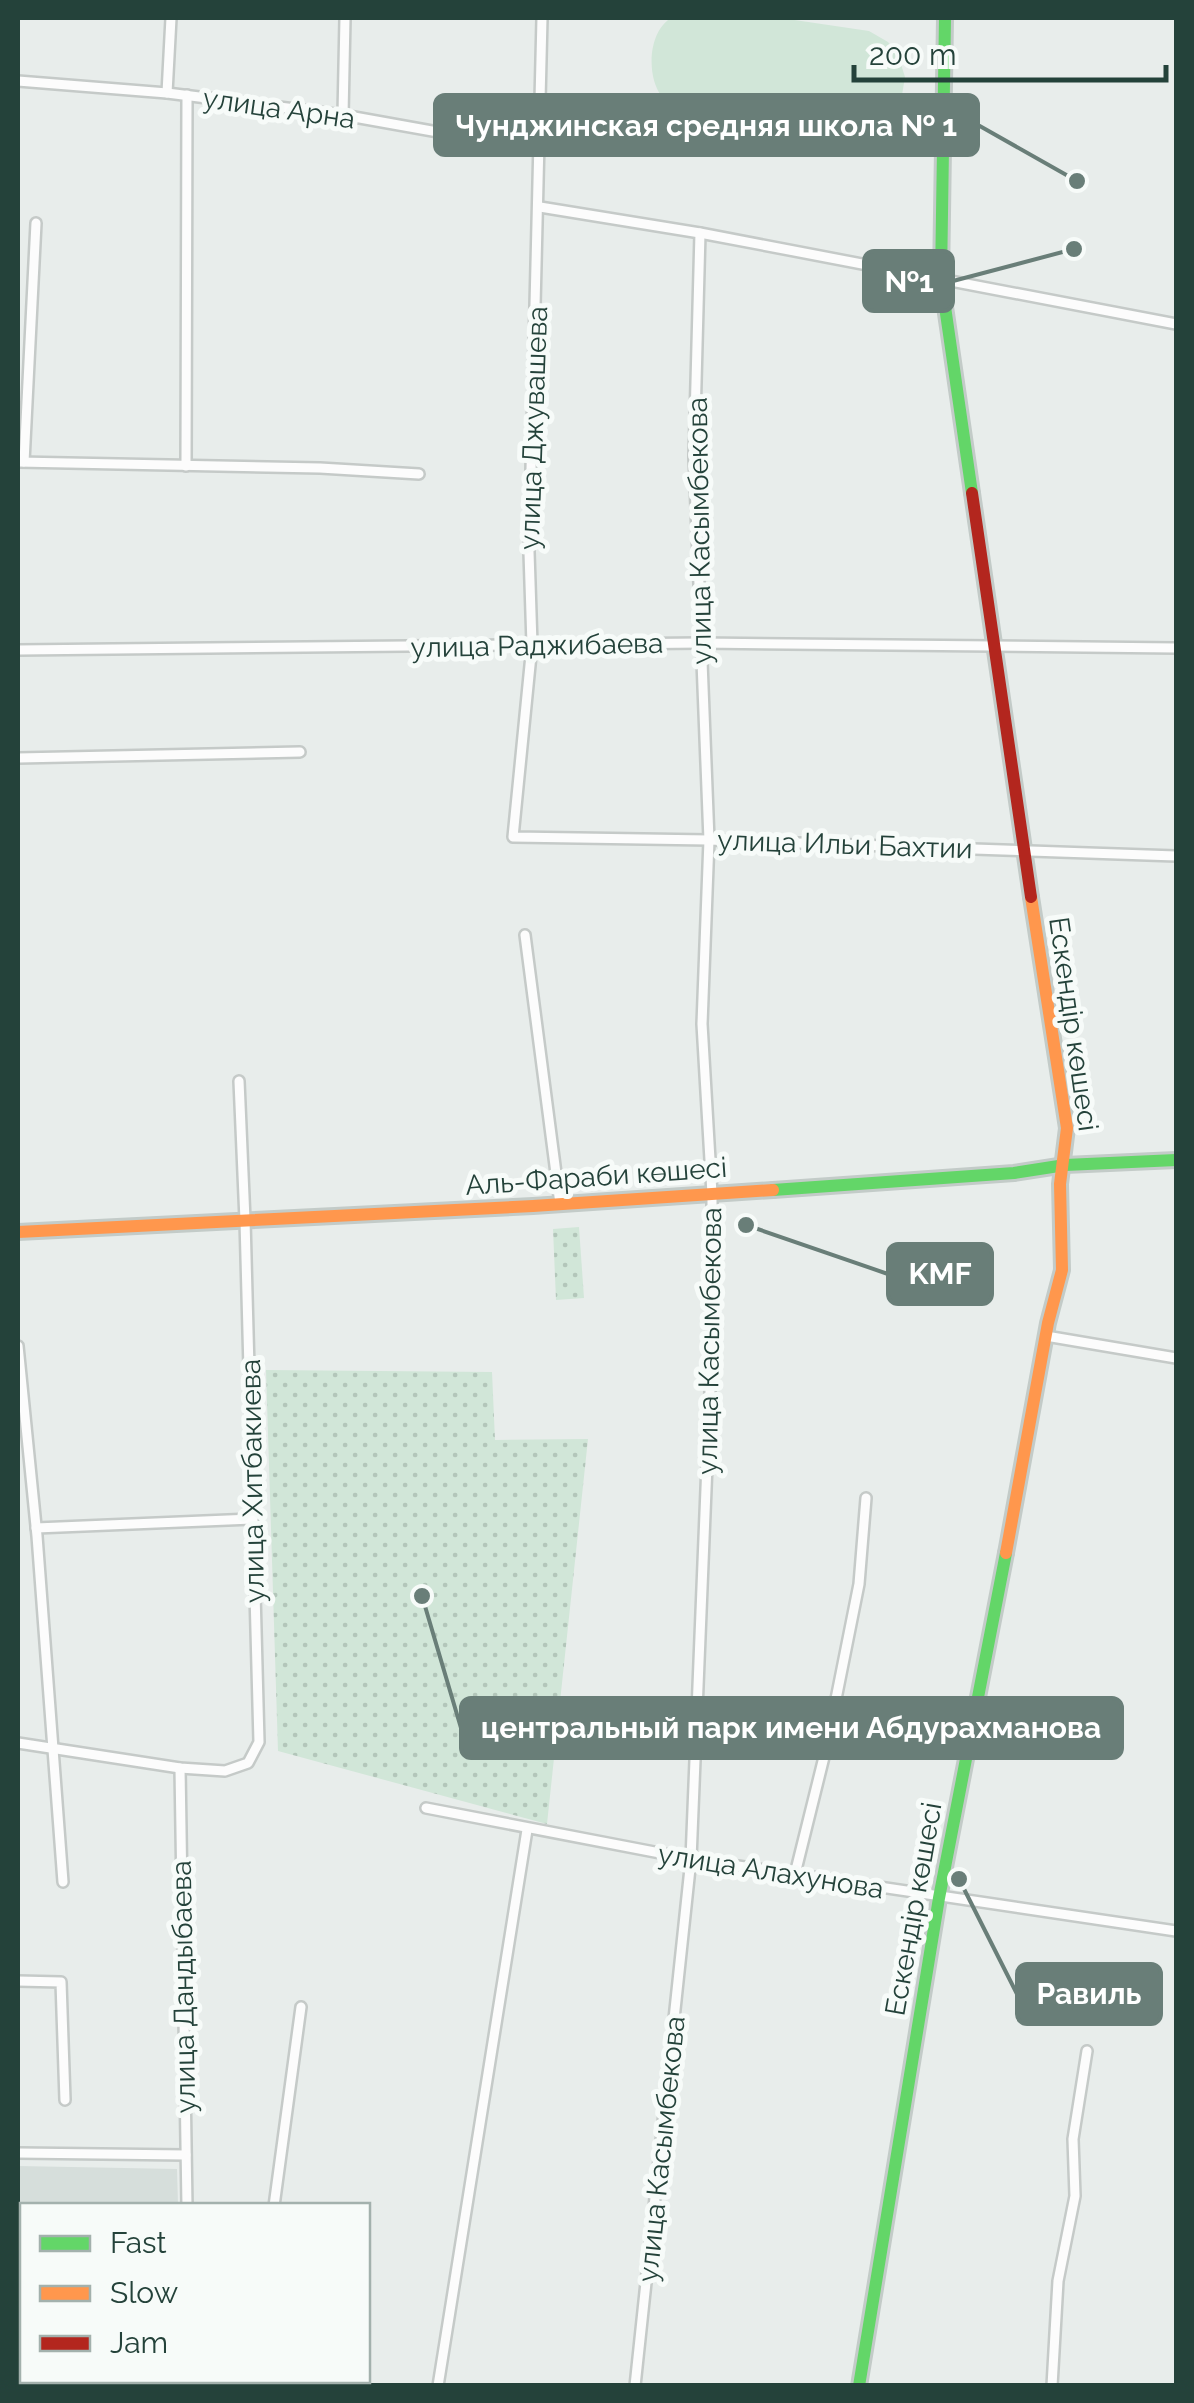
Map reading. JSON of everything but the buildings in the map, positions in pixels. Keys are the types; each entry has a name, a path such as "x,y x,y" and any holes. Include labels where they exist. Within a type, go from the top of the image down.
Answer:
{"street":[{"path":"167,93 171,18"},
{"path":"343,115 345,18"},
{"name":"улица Джувашева","path":"513,837 532,645 528,552 542,18"},
{"name":"Ескендір көшесі","path":"859,2386 939,1898 1046,1336 1062,1270 1060,1184 1067,1128 941,280 945,18"},
{"name":"улица Арна","path":"18,81 167,93 343,115 538,150"},
{"path":"186,466 187,96"},
{"path":"540,207 1176,324"},
{"path":"36,223 21,462 419,474"},
{"name":"улица Касымбекова","path":"636,2386 692,1859 712,1341 712,1194 702,1024 709,840 694,458 700,234"},
{"name":"улица Раджибаева","path":"18,650 700,643 1176,648"},
{"path":"18,758 300,752"},
{"name":"улица Ильи Бахтии","path":"513,837 1176,856"},
{"path":"525,935 560,1204"},
{"name":"улица Хитбакиева","path":"180,1768 226,1772 248,1763 258,1742 246,1220 239,1081"},
{"name":"Аль-Фараби көшесі","path":"18,1232 560,1204 1176,1160"},
{"path":"1046,1336 1176,1358"},
{"path":"18,1346 63,1882"},
{"path":"796,1874 859,1584 866,1498"},
{"path":"36,1528 252,1519"},
{"path":"18,1742 180,1768"},
{"name":"улица Дандыбаева","path":"180,1768 187,2203"},
{"name":"улица Алахунова","path":"426,1808 692,1859 1176,1931"},
{"path":"438,2386 527,1830"},
{"path":"18,1981 61,1982 65,2100"},
{"path":"274,2203 301,2007"},
{"path":"1052,2386 1058,2281 1075,2196 1073,2138 1087,2051"},
{"path":"18,2152 186,2155"},
{"path":"315,2383 354,2386"}],"shaded area":[{"path":"18,2166 177,2169 178,2203 20,2203 18,2351"}],"green space":[{"path":"671,18 781,18 869,31 888,42 898,55 905,77 893,128 881,140 829,139 681,113 662,97 653,78 654,44"},
{"path":"579,1227 584,1298 556,1300 553,1229"},
{"path":"266,1370 492,1372 495,1440 588,1439 547,1824 278,1751"}],"traffic: fast":[{"path":"945,18 941,279 972,493"},
{"path":"773,1190 1014,1173 1065,1165 1176,1160"},
{"path":"859,2386 939,1898 1006,1553"}],"traffic: slow":[{"path":"1006,1553 1048,1323 1062,1270 1060,1184 1067,1128 1031,897"},
{"path":"18,1232 773,1190"}],"traffic: jam":[{"path":"972,493 1031,897"},
{"path":"315,2383 354,2386"}],"place":[{"name":"Чунджинская средняя школа № 1","path":"1077,181"},
{"name":"№1","path":"1074,249"},
{"name":"KMF","path":"746,1225"},
{"name":"центральный парк имени Абдурахманова","path":"422,1596"},
{"name":"Равиль","path":"959,1879"}]}
